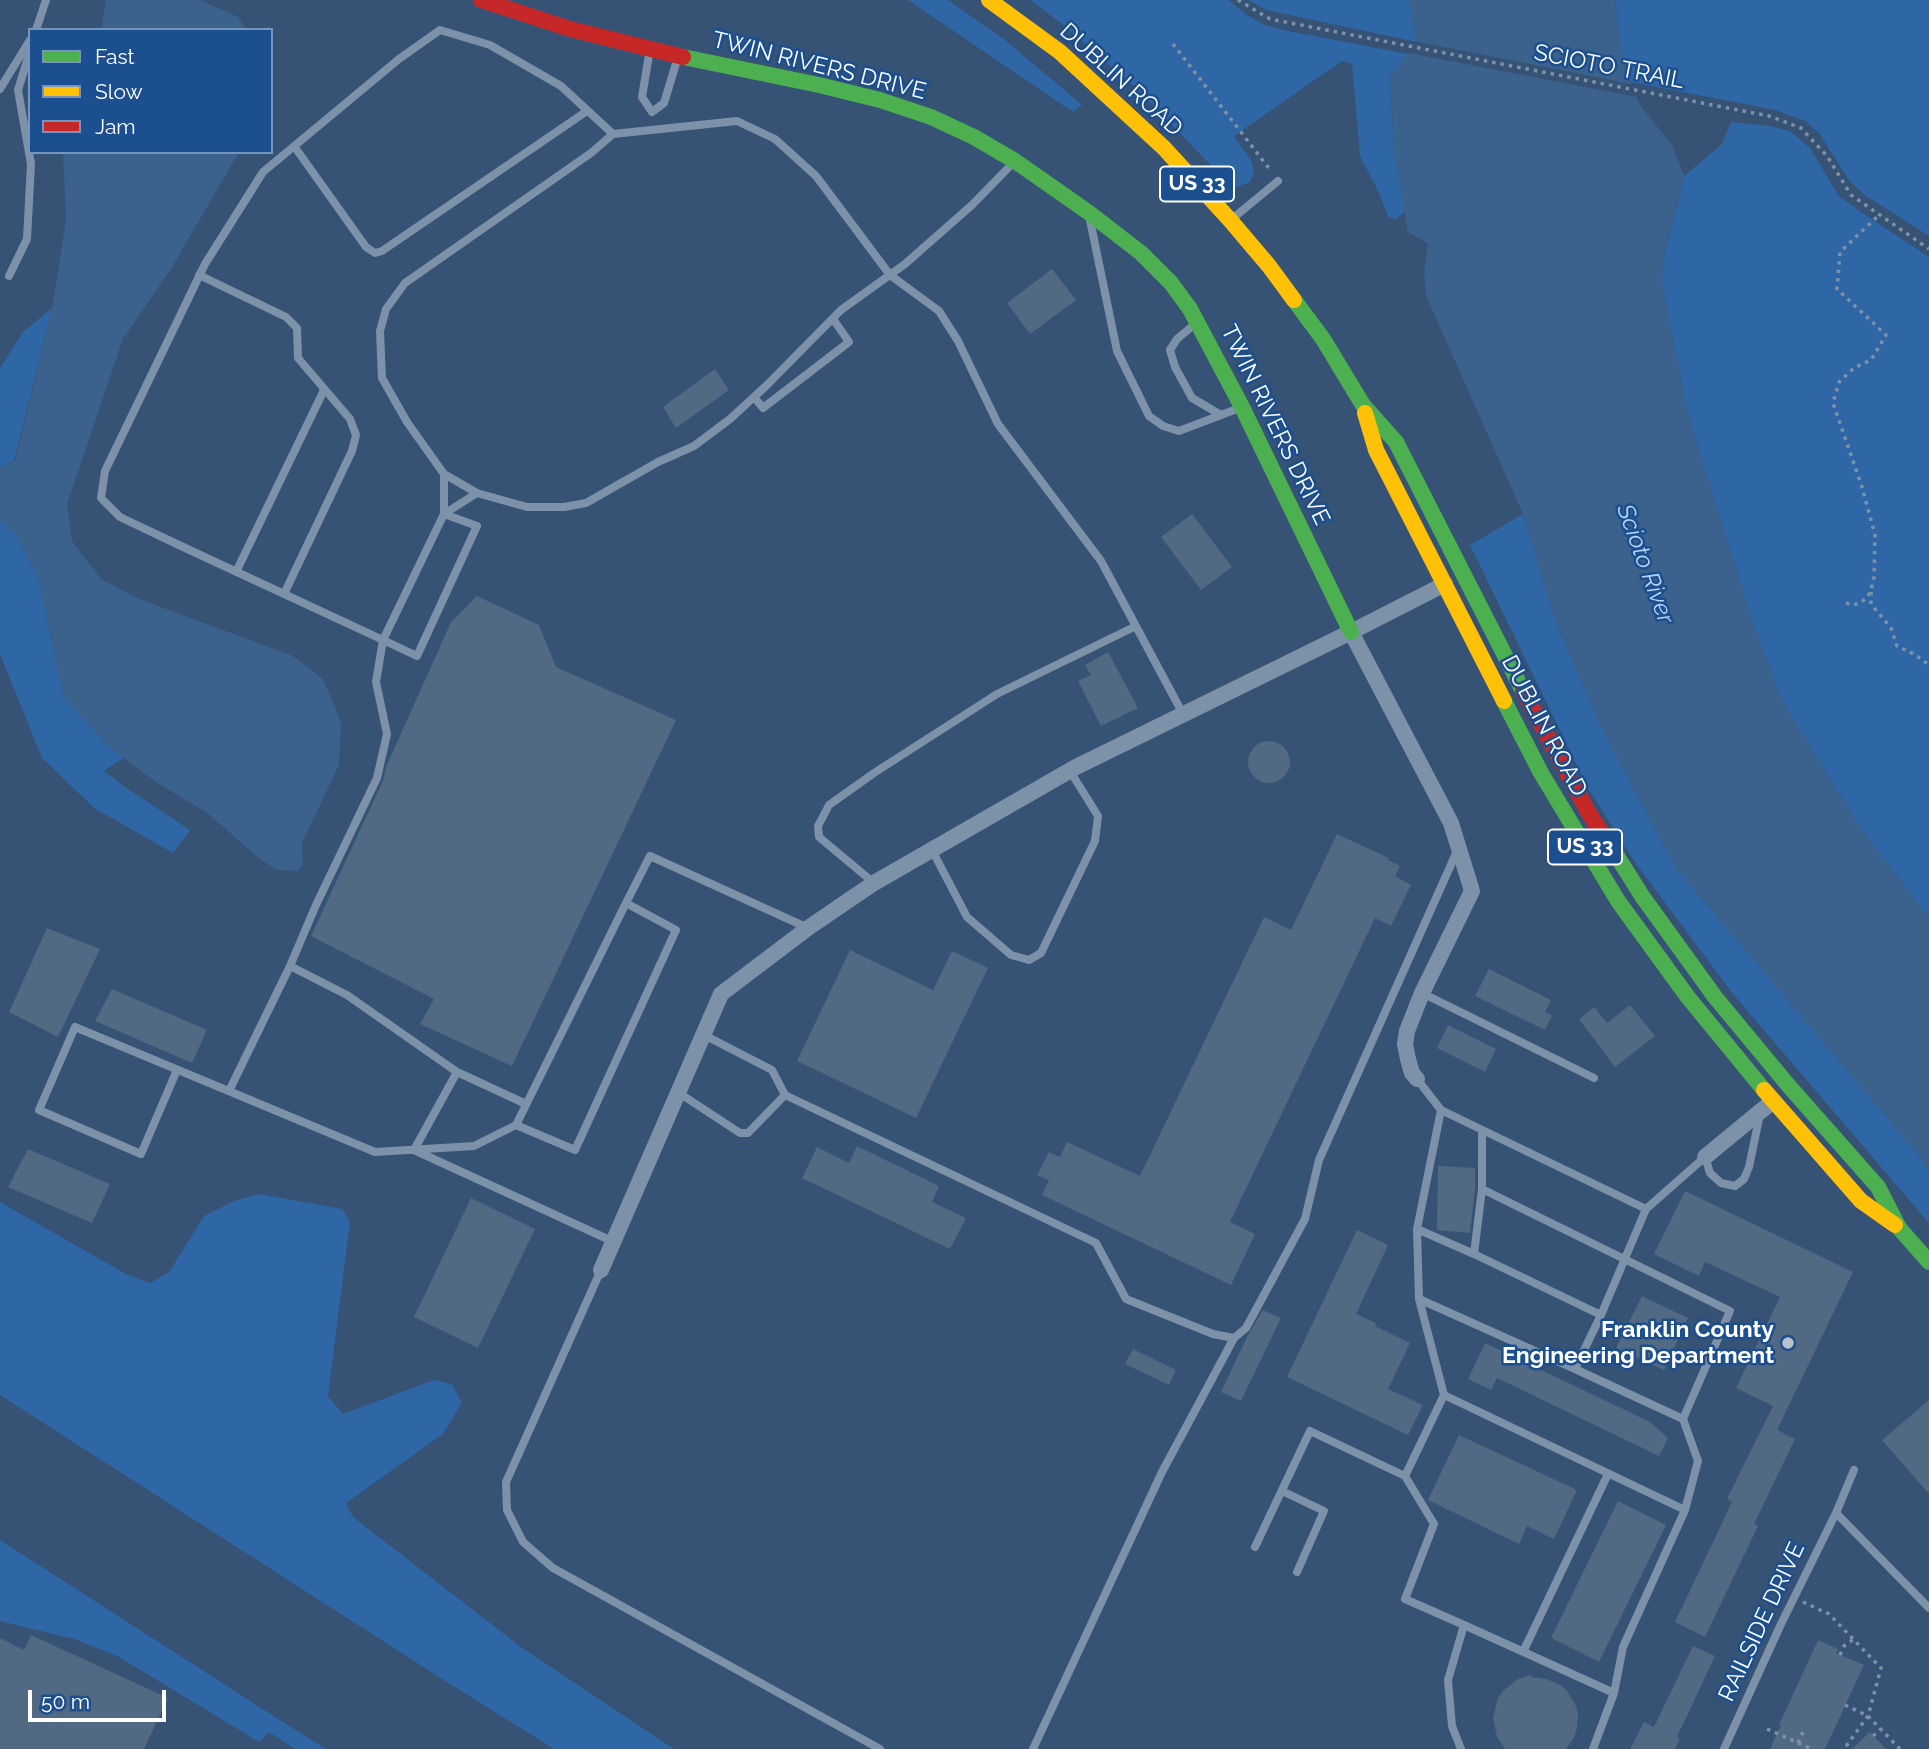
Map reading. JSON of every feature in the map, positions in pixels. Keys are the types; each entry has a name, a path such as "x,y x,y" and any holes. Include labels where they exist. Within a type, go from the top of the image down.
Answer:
{"main road":[{"name":"TWIN RIVERS DRIVE","path":"481,0 570,29 678,56 819,85 880,100 931,117 974,137 1015,161 1088,212 1141,253 1171,283 1198,322 1351,632"},
{"name":"DUBLIN ROAD","path":"989,0 1060,52 1164,148 1269,266 1323,339 1363,405 1396,442 1535,716 1588,813 1642,896 1715,997 1878,1187 1899,1228"},
{"name":"DUBLIN ROAD","path":"1363,405 1376,450 1541,773 1618,901 1767,1106 1861,1201 1899,1228 1929,1262"}],"street":[{"path":"601,1270 721,994 808,928 874,883 1069,771 1445,584"},
{"path":"1351,632 1451,822 1472,891 1422,993 1407,1031 1405,1044 1412,1073 1417,1079"},
{"path":"1705,1157 1767,1106"}],"lane":[{"path":"36,28 46,0"},
{"path":"444,514 477,526 417,656 120,517 101,498 105,471 199,275 262,172 399,59 440,30 496,49 561,86 613,134"},
{"path":"0,89 28,43"},
{"path":"650,49 642,97 652,112 653,130"},
{"path":"652,112 664,103 678,56"},
{"path":"28,58 18,90 28,147"},
{"path":"294,146 366,247 375,253 382,251 587,111"},
{"path":"1015,161 972,205 890,275 841,310 730,419 694,446 658,462 586,503 564,507 527,508 477,493 444,474 407,422 382,378 380,331 386,309 405,283 591,153 613,134 737,121 775,139 816,176 890,275 939,311 958,341 998,424 1101,561 1183,714"},
{"path":"9,276 27,239 29,154"},
{"path":"1230,220 1278,181"},
{"path":"1088,212 1117,351 1149,416 1163,426 1180,432 1242,407"},
{"path":"199,275 286,317 297,328 298,358 350,419 356,435 352,451 284,594"},
{"path":"754,397 763,408 849,342 833,319"},
{"path":"1198,322 1177,338 1170,350 1175,367 1192,398 1221,415"},
{"path":"236,572 324,390"},
{"path":"229,1091 377,778 387,734 376,682 383,640 444,514 444,474"},
{"path":"444,514 477,493"},
{"path":"874,883 819,837 818,826 830,805 874,773 997,694 1136,626"},
{"path":"932,850 967,917 1011,955 1029,960 1041,953 1095,841 1098,816 1069,771"},
{"path":"1033,1749 1162,1472 1234,1338 1246,1328 1305,1219 1319,1160 1459,848"},
{"path":"177,1070 141,1154 39,1110 75,1027 375,1152 474,1146 516,1125 649,856 808,928"},
{"path":"516,1125 575,1150 676,930 626,903"},
{"path":"290,966 347,995 457,1072 526,1104"},
{"path":"1422,993 1594,1078"},
{"path":"704,1035 772,1070 785,1095 1096,1243 1126,1299 1213,1334 1234,1338"},
{"path":"414,1150 457,1072"},
{"path":"1417,1079 1441,1110 1646,1209"},
{"path":"679,1093 740,1133 748,1133 785,1095"},
{"path":"1575,1368 1601,1315 1646,1209 1705,1157 1710,1173 1721,1183 1735,1186 1744,1179 1767,1106"},
{"path":"1405,1476 1444,1395 1419,1299 1417,1229 1441,1110"},
{"path":"1474,1254 1482,1189 1482,1130"},
{"path":"414,1150 614,1242"},
{"path":"1482,1189 1730,1311 1683,1419 1698,1461 1685,1510 1623,1647 1615,1693 1593,1749"},
{"path":"1417,1229 1601,1315"},
{"path":"601,1270 506,1482 507,1510 523,1542 553,1568 880,1749"},
{"path":"1419,1299 1683,1419"},
{"path":"1444,1395 1685,1510"},
{"path":"1255,1547 1310,1431 1405,1476 1434,1524 1405,1599 1615,1693"},
{"name":"RAILSIDE DRIVE","path":"1724,1749 1854,1470"},
{"path":"1523,1652 1608,1474"},
{"path":"1282,1491 1324,1511 1297,1572"},
{"path":"1836,1513 1929,1608"},
{"path":"1461,1749 1452,1726 1448,1680 1464,1625"}],"path":[{"name":"SCIOTO TRAIL","path":"1238,0 1270,19 1769,116 1801,128 1827,156 1851,195 1929,249"},
{"path":"1173,44 1278,181"},
{"path":"1880,215 1840,252 1837,289 1886,335 1871,360 1854,368 1839,382 1833,403 1862,487 1875,535 1871,604 1892,628 1897,646 1929,665"},
{"path":"1846,603 1854,605 1861,602 1871,590"},
{"path":"1794,1598 1829,1614 1881,1668 1868,1716 1848,1748"},
{"path":"1840,1655 1844,1646 1853,1639"},
{"path":"1845,1705 1868,1716 1900,1749"},
{"path":"1768,1729 1800,1746 1812,1749"},
{"path":"1873,1736 1881,1729"},
{"path":"1800,1746 1803,1732"},
{"path":"1890,1749 1895,1744"}],"shaded area":[{"path":"908,0 948,0 1005,40 1082,105 1073,112"},
{"path":"1030,0 1228,0 1265,25 1408,54 1390,76 1394,150 1405,211 1396,219 1388,217 1360,156 1352,64 1342,61 1234,136 1251,160 1254,173 1250,182 1237,187 1229,184 1136,88"},
{"path":"1248,0 1409,0 1417,42 1266,10"},
{"path":"1615,0 1929,0 1929,236 1866,196 1850,182 1819,133 1805,121 1775,110 1631,82 1622,60"},
{"path":"1731,122 1790,131 1810,148 1839,196 1929,257 1929,918 1862,830 1783,703 1754,627 1688,415 1661,279 1684,176 1721,145"},
{"path":"52,308 14,461 0,467 0,368 23,332"},
{"path":"1523,514 1558,628 1605,735 1676,868 1916,1152 1929,1171 1929,1223 1733,994 1634,861 1588,788 1470,545"},
{"path":"0,520 17,536 39,580 64,697 107,745 123,758 104,771 190,830 173,853 94,808 42,758 0,654"},
{"path":"259,1194 342,1209 350,1221 328,1396 343,1414 434,1380 452,1384 462,1403 443,1434 346,1503 353,1517 521,1647 674,1749 554,1749 0,1395 0,1202 126,1274 150,1283 169,1272 204,1216 234,1201"},
{"path":"0,1540 326,1749 295,1749 269,1732 259,1742 119,1657 74,1639 0,1621"}],"water":[{"path":"106,0 200,0 238,17 245,28 101,28"},
{"name":"Scioto River","path":"1409,0 1615,0 1622,60 1640,105 1672,145 1684,176 1661,279 1688,415 1754,627 1783,703 1862,830 1929,918 1929,1171 1916,1152 1676,868 1605,735 1558,628 1523,514 1426,296 1424,273 1428,244 1408,232 1394,150 1390,76 1417,42"},
{"path":"63,154 238,154 171,269 123,339 67,504 72,541 101,579 137,598 293,656 323,679 341,722 339,765 302,843 303,865 297,871 277,870 260,859 206,812 159,784 123,758 107,745 64,697 39,580 17,536 0,520 0,467 15,461 52,308 66,220"}],"pier":[{"path":"1413,41 1636,85 1642,98 1404,52"}],"building":[{"path":"1052,269 1076,300 1030,334 1007,303"},
{"path":"715,369 729,390 676,428 663,407"},
{"path":"1192,514 1232,567 1201,590 1161,537"},
{"path":"477,596 539,625 556,667 676,720 512,1066 420,1024 434,999 311,936 383,781 386,767 451,622"},
{"path":"1108,652 1138,708 1101,726 1078,681 1091,675 1085,665"},
{"path":"1269,741 1284,747 1290,762 1284,777 1269,783 1254,777 1248,762 1254,747"},
{"path":"1337,834 1389,858 1388,860 1400,866 1395,876 1411,885 1391,926 1375,918 1230,1222 1255,1234 1231,1285 1042,1195 1049,1180 1037,1175 1049,1152 1060,1157 1067,1142 1140,1176 1264,917 1291,930"},
{"path":"47,928 100,949 58,1037 9,1012"},
{"path":"850,950 933,990 952,951 988,968 916,1118 797,1061"},
{"path":"1489,969 1551,1000 1545,1012 1552,1015 1545,1030 1475,996"},
{"path":"112,989 207,1030 192,1063 95,1021"},
{"path":"1630,1005 1655,1036 1615,1067 1579,1019 1594,1007 1607,1023"},
{"path":"1448,1025 1496,1049 1485,1072 1437,1048"},
{"path":"857,1146 939,1186 932,1202 966,1218 950,1249 802,1178 817,1147 849,1163"},
{"path":"28,1149 110,1184 92,1223 8,1187"},
{"path":"1438,1166 1475,1168 1470,1233 1437,1230"},
{"name":"Franklin County Engineering Department","path":"1685,1191 1853,1272 1777,1430 1795,1439 1754,1524 1758,1526 1705,1637 1675,1622 1732,1502 1727,1499 1773,1406 1736,1388 1780,1297 1705,1262 1699,1276 1654,1254"},
{"path":"471,1198 535,1229 478,1348 414,1317"},
{"path":"1357,1230 1388,1245 1356,1314 1410,1343 1388,1389 1423,1405 1408,1435 1287,1377"},
{"name":"Franklin County Engineering Department","path":"1642,1296 1688,1318 1664,1370 1616,1348"},
{"path":"1263,1310 1281,1318 1241,1401 1221,1392"},
{"path":"1485,1343 1650,1422 1668,1438 1659,1456 1497,1378 1491,1390 1468,1379"},
{"path":"1133,1349 1176,1370 1169,1385 1125,1364"},
{"path":"1929,1400 1929,1494 1882,1440"},
{"path":"1459,1435 1577,1490 1554,1539 1527,1526 1519,1544 1428,1500"},
{"path":"1618,1501 1666,1525 1599,1662 1551,1638"},
{"path":"31,1635 168,1698 144,1749 0,1749 0,1638 24,1650"},
{"path":"1818,1640 1838,1649 1836,1653 1864,1665 1825,1749 1770,1749 1779,1725"},
{"path":"1693,1646 1715,1656 1677,1737 1680,1738 1675,1749 1630,1749 1644,1722 1654,1727"},
{"path":"1530,1675 1560,1685 1575,1704 1578,1713 1577,1728 1566,1749 1505,1749 1497,1737 1493,1718 1498,1698 1518,1679"},
{"path":"1870,1732 1886,1749 1852,1749"}],"traffic: fast":[{"path":"683,57 819,85 880,100 931,117 974,137 1015,161 1141,253 1171,283 1190,309 1242,407 1351,632"},
{"path":"1294,300 1323,339 1363,405 1396,442 1523,691"},
{"path":"1504,701 1541,773 1618,901 1687,996 1764,1090"},
{"path":"1615,853 1642,896 1715,997 1878,1187 1899,1228 1929,1262"}],"traffic: slow":[{"path":"989,0 1060,52 1164,148 1230,220 1294,300"},
{"path":"1365,413 1376,450 1504,701"},
{"path":"1764,1090 1861,1201 1895,1225"}],"traffic: jam":[{"path":"481,0 570,29 683,57"},
{"path":"1523,691 1588,812 1615,853"}],"place":[{"name":"Franklin County Engineering Department","path":"1788,1343"}]}
